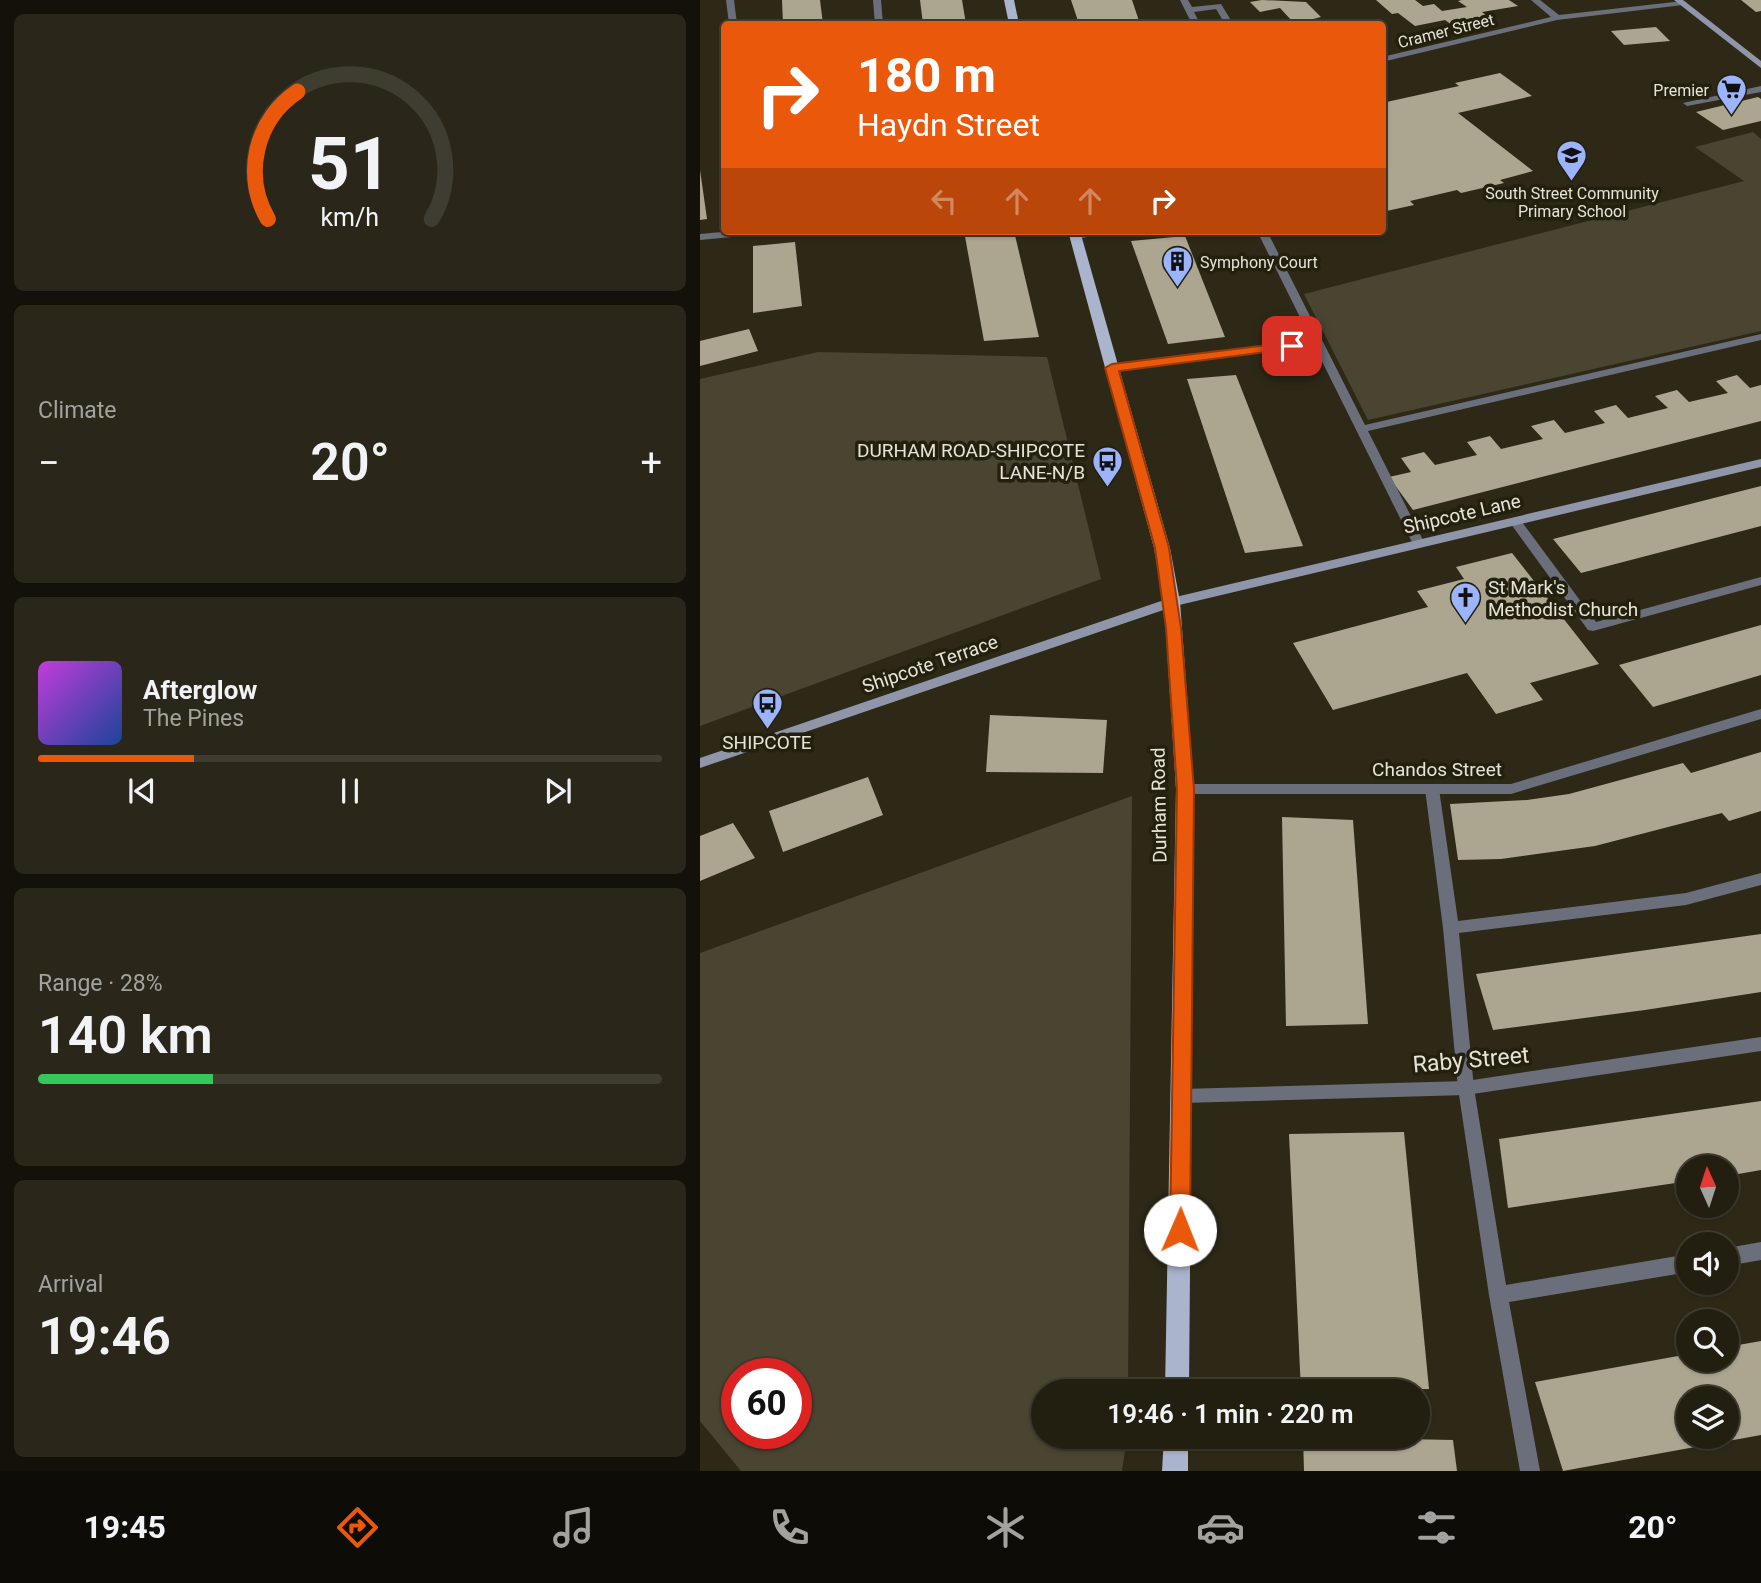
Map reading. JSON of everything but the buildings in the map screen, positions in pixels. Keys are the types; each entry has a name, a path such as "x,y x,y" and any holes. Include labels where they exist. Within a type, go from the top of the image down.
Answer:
{"main road":[{"path":"1009,0 1013,21"},
{"name":"Durham Road","path":"1075,235 1162,548 1172,602 1185,789 1177,1379"},
{"path":"1175,1471 1176,1449"}],"street":[{"path":"730,0 733,21"},
{"path":"877,0 879,21"},
{"path":"1184,0 1194,21"},
{"path":"1535,0 1557,18"},
{"path":"1681,2 1761,65"},
{"name":"Cramer Street","path":"1386,59 1557,18 1681,2"},
{"path":"1189,10 1218,6 1227,21"},
{"path":"1687,103 1761,89"},
{"path":"700,237 721,235"},
{"path":"1264,235 1419,544"},
{"path":"1362,429 1761,337"},
{"path":"1112,368 1318,343"},
{"name":"Shipcote Lane","path":"1172,602 1761,463"},
{"path":"1515,521 1593,627 1761,581"},
{"name":"Shipcote Terrace","path":"700,763 1172,602"},
{"name":"Chandos Street","path":"1185,789 1511,789 1761,714"},
{"path":"1432,789 1451,928 1466,1088 1498,1295 1530,1471"},
{"path":"1451,928 1686,899 1761,880"},
{"name":"Raby Street","path":"1182,1096 1466,1088 1761,1044"},
{"path":"1739,1255 1761,1251"},
{"path":"1498,1295 1676,1265"}],"shaded area":[{"path":"1753,132 1761,139 1761,331 1368,420 1304,294 1744,181 1695,147"},
{"path":"818,352 1047,357 1101,579 700,726 700,379"},
{"path":"1132,796 1128,1379 1031,1379 1031,1449 1125,1449 1122,1471 741,1471 723,1449 812,1449 812,1358 721,1358 721,1447 700,1421 700,953"}],"place":[{"name":"Premier","path":"1732,117"},
{"name":"South Street Community Primary School","path":"1572,183"},
{"name":"Symphony Court","path":"1177,289"},
{"name":"DURHAM ROAD-SHIPCOTE LANE-N/B","path":"1108,488"},
{"name":"St Mark's Methodist Church","path":"1465,625"},
{"name":"SHIPCOTE","path":"767,730"}],"route":[{"path":"1180,1230 1185,789 1172,602 1162,548 1112,368 1292,346"}]}
